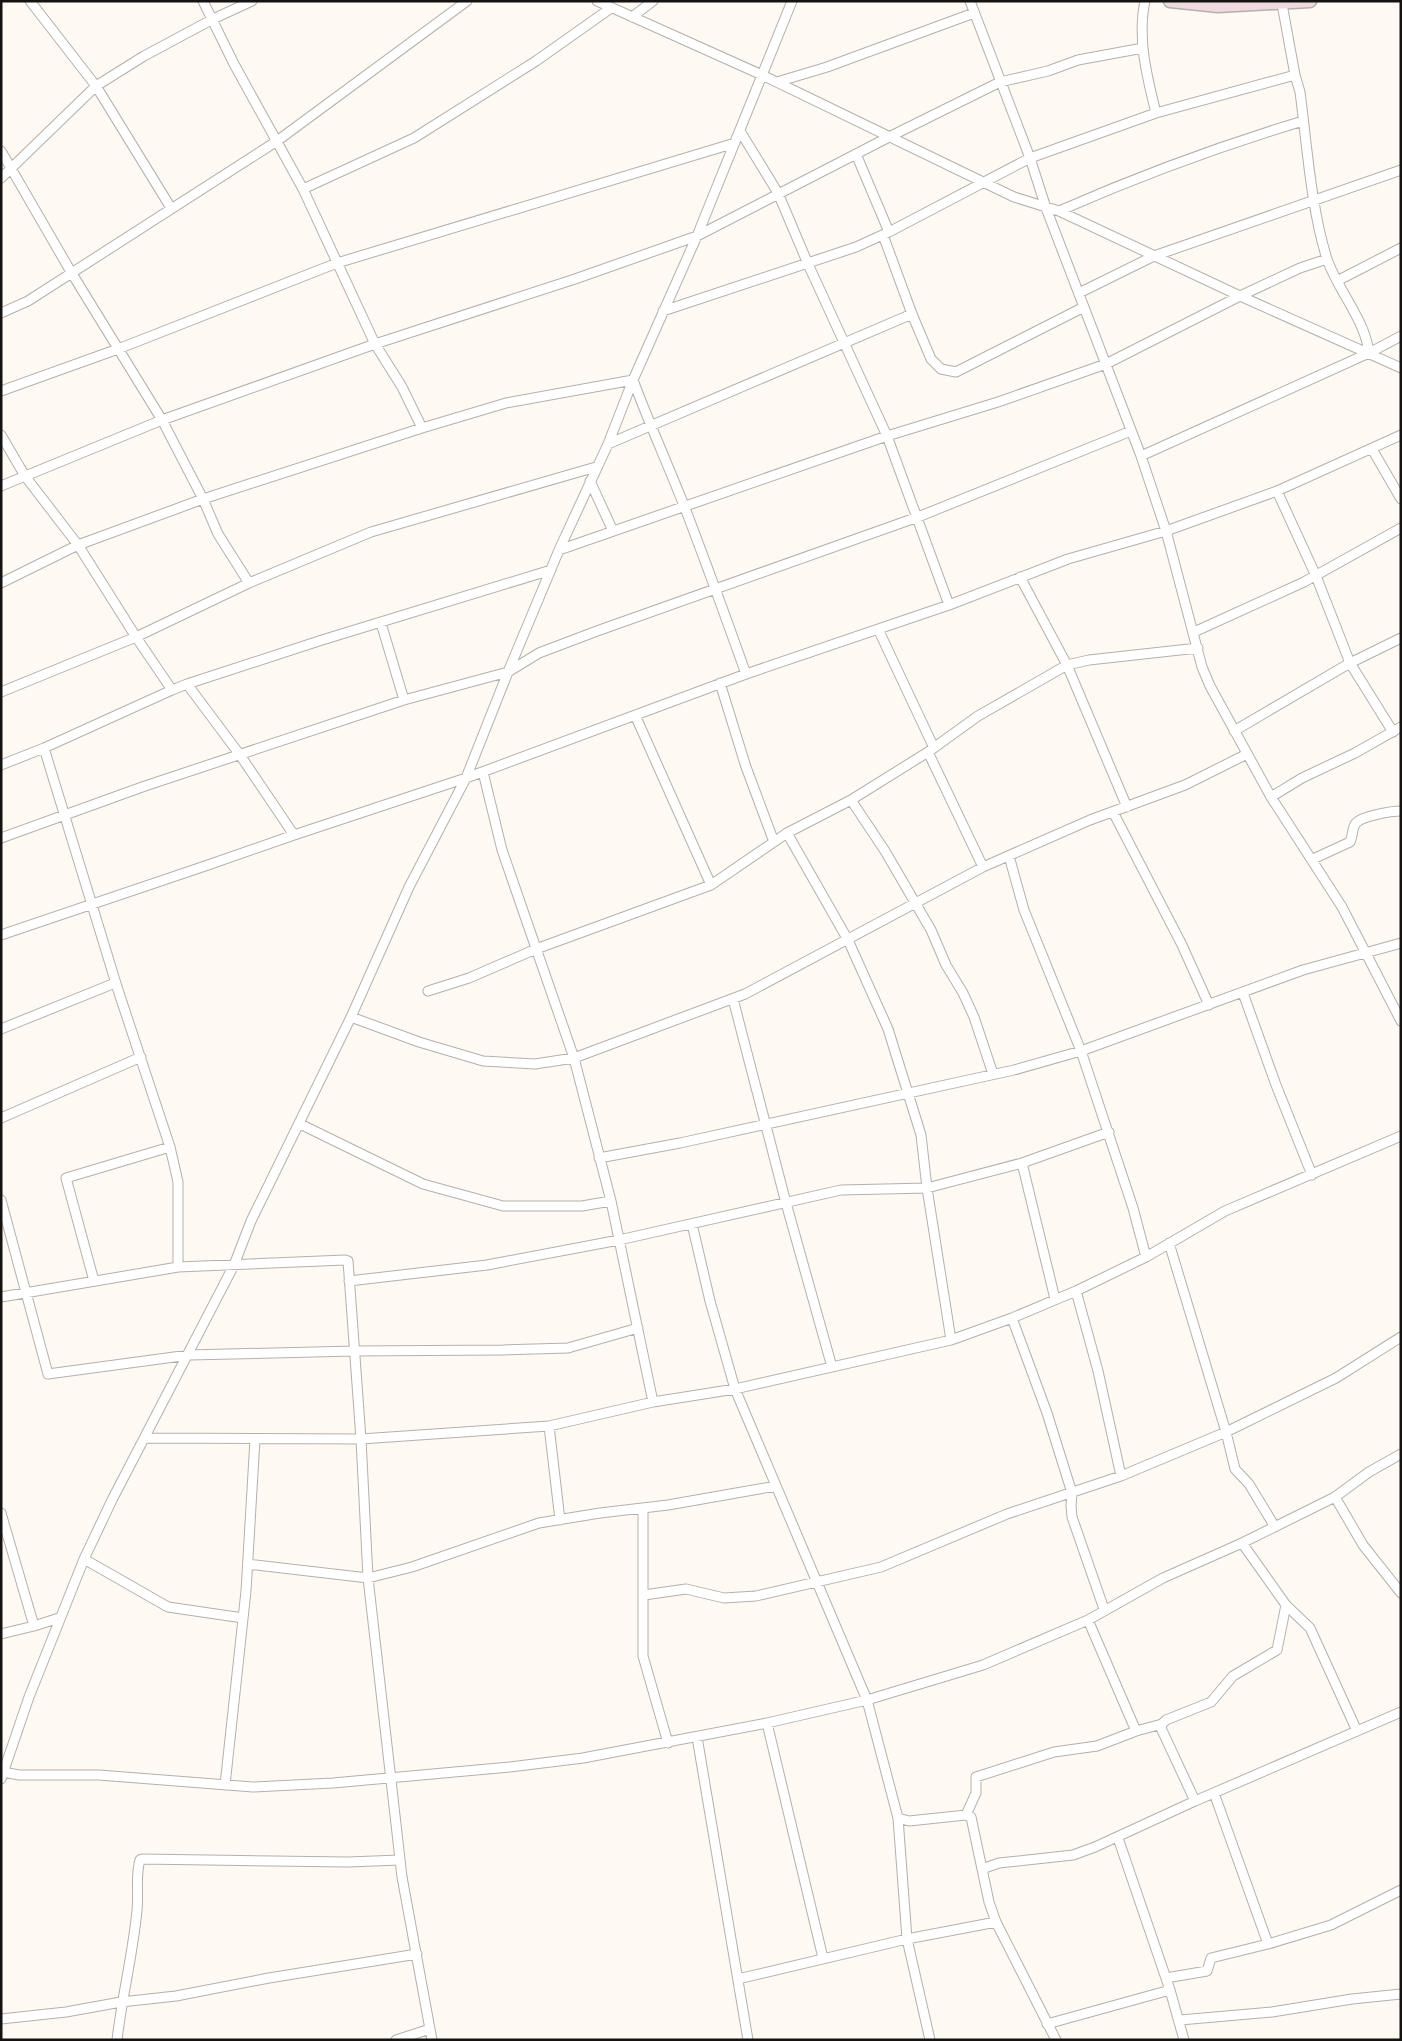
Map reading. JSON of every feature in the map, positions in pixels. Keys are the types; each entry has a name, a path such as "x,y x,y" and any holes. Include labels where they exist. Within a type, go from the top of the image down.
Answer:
{"main road":[{"path":"1170,1 1218,6 1310,1"}],"street":[{"path":"30,1 96,86 171,208"},
{"path":"203,1 234,64 303,189 375,344 402,387 422,428"},
{"path":"1,178 96,86 144,56 213,19 252,1"},
{"path":"1,313 28,301 277,141 467,1"},
{"path":"597,1 762,75 1014,196 1059,211 1240,296 1401,368"},
{"path":"632,17 653,1"},
{"path":"792,1 697,236 633,380 608,444 559,550 466,778 409,887 351,1017 251,1221 234,1266 112,1500 84,1559 29,1697 2,1775 99,1775 252,1787 333,1783 510,1767 583,1758 668,1743 868,1700 983,1665 1088,1620 1104,1609 1163,1578 1242,1543 1335,1497 1369,1472 1401,1454"},
{"path":"970,1 1030,158 1046,208 1141,456 1166,531 1210,686 1271,797 1342,906 1401,1021"},
{"path":"1145,1 1142,13 1143,48 1156,113"},
{"path":"1282,4 1294,75 1300,92 1314,200 1327,259 1362,330 1368,344 1369,353"},
{"path":"303,189 414,138 536,61 611,8"},
{"path":"776,82 827,67 974,13"},
{"path":"1,486 162,420 375,344 574,279 697,236 778,193 1000,82 1048,71 1078,60 1143,48"},
{"path":"663,311 856,247 1030,158 1156,113 1294,75"},
{"path":"1059,211 1102,192 1228,144 1303,121"},
{"path":"740,131 778,193 808,264 887,436 949,605"},
{"path":"1,391 118,349 337,263 735,143"},
{"path":"1,151 71,272 162,420 203,499 220,538 249,584"},
{"path":"856,154 886,233 912,314 931,359 935,364 949,372 956,372 1084,307"},
{"path":"1078,293 1154,256 1401,170"},
{"path":"1338,281 1401,248"},
{"path":"559,550 887,436 998,402 1106,364 1240,296 1300,268 1327,259"},
{"path":"608,444 912,314"},
{"path":"1141,456 1369,353 1401,336"},
{"path":"633,380 716,588 746,674"},
{"path":"1,583 78,544 203,499 422,428 506,403 633,380"},
{"path":"1,838 145,786 404,700 508,672 539,653 918,517 1131,431"},
{"path":"1,435 25,476 78,544 136,637 172,690"},
{"path":"1,935 294,834 466,778 720,683 949,605 1068,559 1166,531 1277,491 1401,435"},
{"path":"1372,449 1401,499"},
{"path":"1,692 136,637 249,584 371,532 596,467"},
{"path":"590,481 613,531"},
{"path":"1271,797 1302,778 1355,754 1397,729 1350,663 1316,576 1277,491"},
{"path":"1194,632 1316,576 1399,530 1401,540"},
{"path":"1,765 44,748 187,684 322,640 551,570"},
{"path":"1020,577 1067,664 1126,807"},
{"path":"381,623 404,700"},
{"path":"878,629 984,867"},
{"path":"1234,731 1350,663 1401,638"},
{"path":"428,991 469,978 536,949 711,885 787,833 851,800 931,750 978,716 1067,664 1198,648"},
{"path":"720,683 746,766 774,842"},
{"path":"187,684 240,755 294,834"},
{"path":"635,715 711,885"},
{"path":"44,748 66,815 115,983 170,1147 178,1182 178,1267"},
{"path":"351,1017 419,1042 483,1060 535,1064 574,1058 733,999 984,867 1090,820 1185,786 1247,754"},
{"path":"483,772 502,850 574,1058 611,1201 653,1402"},
{"path":"851,800 885,851 922,914 946,965 963,993 974,1017 993,1074"},
{"path":"1313,860 1350,842 1355,825 1360,820 1401,811"},
{"path":"1113,812 1182,945 1209,1005"},
{"path":"787,833 848,940 888,1029 922,1141 927,1188 951,1340"},
{"path":"1009,856 1024,910 1082,1051 1109,1132 1146,1257"},
{"path":"600,1158 680,1143 908,1093 1082,1051 1303,970 1401,943"},
{"path":"1,1029 115,983"},
{"path":"1243,993 1276,1085 1312,1175"},
{"path":"733,999 786,1203 832,1368"},
{"path":"1,1118 141,1057"},
{"path":"300,1124 423,1184 503,1206 582,1206 611,1201"},
{"path":"349,1281 487,1265 619,1240 841,1190 927,1188 1022,1163 1109,1132"},
{"path":"146,1438 361,1439 549,1426 653,1402 735,1389 951,1340 1012,1318 1076,1290 1146,1257 1225,1211 1401,1136"},
{"path":"94,1281 66,1178 170,1147"},
{"path":"1022,1163 1056,1299"},
{"path":"1,1200 48,1374 189,1355 568,1348 638,1328"},
{"path":"692,1224 710,1301 735,1389 868,1700 898,1818 907,1939 930,2040"},
{"path":"1169,1244 1226,1432 1235,1469 1249,1484 1275,1527"},
{"path":"1,1297 178,1267 345,1260 349,1264 368,1578 400,1860 432,2040"},
{"path":"1076,1290 1098,1371 1121,1476"},
{"path":"1012,1318 1047,1412 1072,1493 1072,1517 1104,1609"},
{"path":"644,1595 686,1589 731,1599 756,1596 881,1567 1008,1514 1121,1476 1226,1432 1330,1381 1401,1337"},
{"path":"549,1426 560,1520"},
{"path":"225,1785 248,1564 255,1439"},
{"path":"248,1564 368,1578 412,1567 532,1525 776,1486"},
{"path":"1335,1497 1363,1546 1401,1593"},
{"path":"644,1508 644,1662 668,1743"},
{"path":"1,1512 34,1626"},
{"path":"1242,1543 1286,1604 1310,1628 1356,1731"},
{"path":"84,1559 168,1607 243,1618"},
{"path":"966,1815 976,1793 976,1777 1054,1752 1097,1746 1136,1731 1162,1724 1166,1720 1211,1702 1233,1676 1277,1650 1286,1604"},
{"path":"1,1634 59,1618"},
{"path":"1088,1620 1136,1731"},
{"path":"982,1869 999,1863 1073,1855 1118,1838 1214,1793 1401,1712"},
{"path":"766,1723 823,1958"},
{"path":"1162,1724 1162,1728 1195,1802"},
{"path":"697,1737 748,2040"},
{"path":"1214,1793 1268,1944"},
{"path":"898,1818 909,1820 966,1815 971,1817 989,1902 996,1922 1056,2040"},
{"path":"1118,1838 1180,2020 1184,2040"},
{"path":"117,2040 121,2002 129,1968 138,1909 139,1862 142,1859 348,1862 400,1860"},
{"path":"1166,1978 1207,1971 1211,1958 1268,1944 1331,1925 1401,1890"},
{"path":"738,1978 907,1939 996,1922"},
{"path":"1,2019 66,2012 121,2002 176,1996 269,1978 416,1954"},
{"path":"1047,2024 1170,1990"},
{"path":"1180,2020 1272,2012 1352,1999 1401,1994"},
{"path":"396,2040 430,2029"}]}
